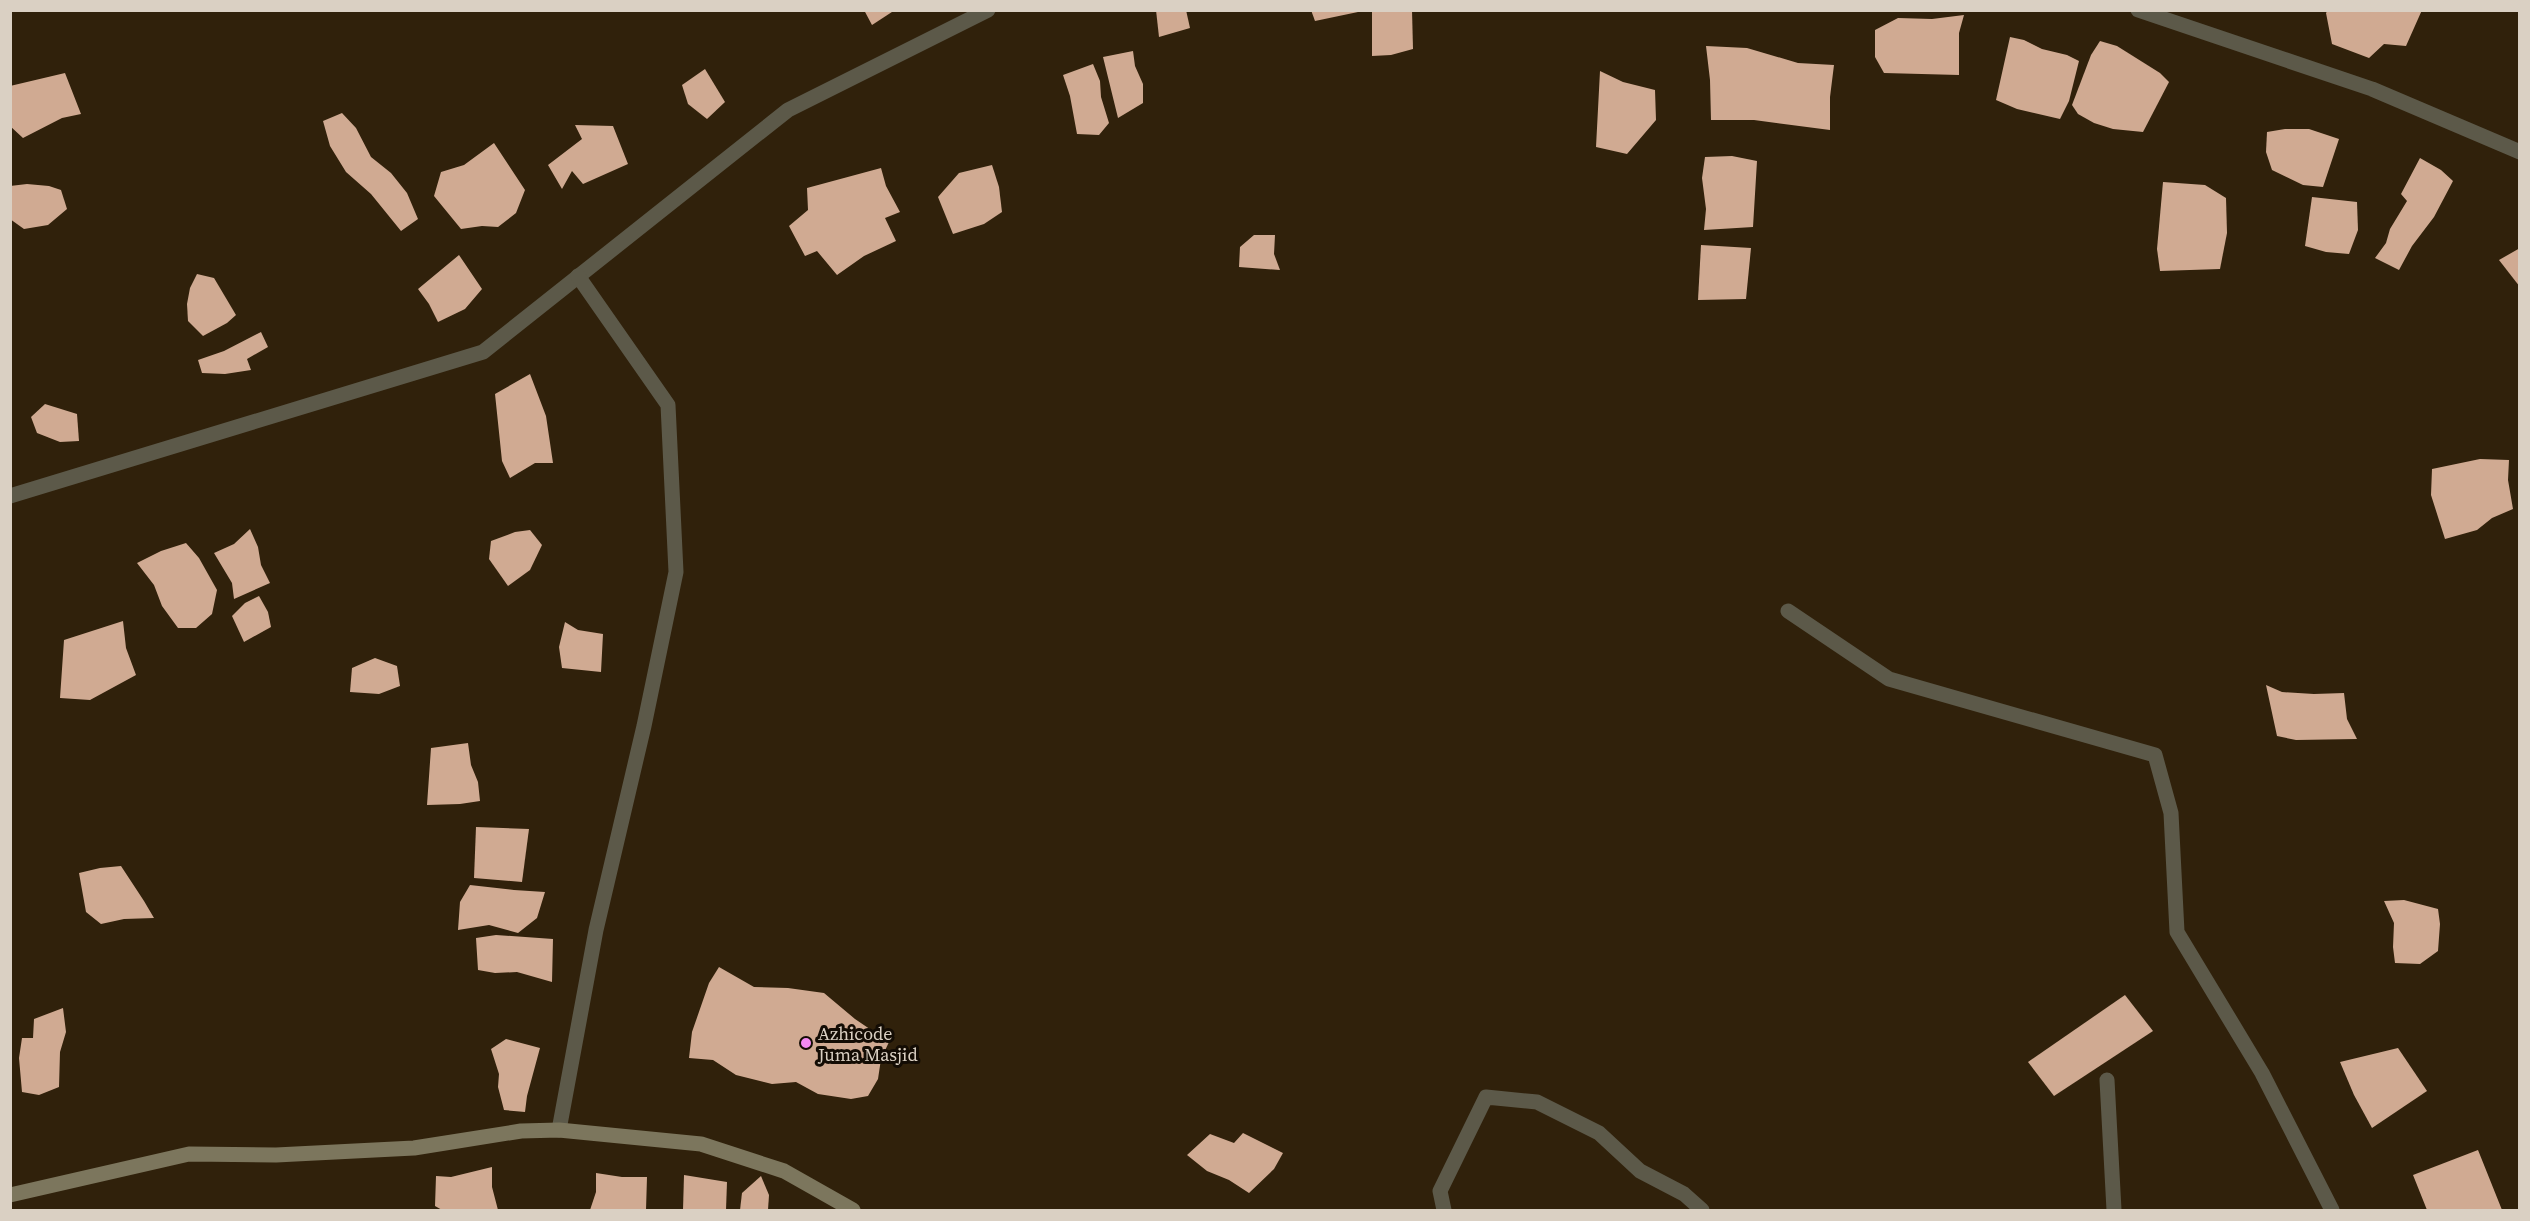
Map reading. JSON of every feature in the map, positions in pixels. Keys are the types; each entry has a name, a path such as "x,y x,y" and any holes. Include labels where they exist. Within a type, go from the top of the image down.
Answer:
{"street":[{"path":"10,496 483,352 789,110 988,10"},
{"path":"2138,10 2372,89 2520,152"},
{"path":"559,1130 596,930 644,726 676,572 669,405 578,276"},
{"path":"1788,611 1889,679 2155,755 2171,813 2177,932 2262,1073 2332,1210"},
{"path":"2108,1080 2114,1210"},
{"path":"1444,1210 1440,1191 1486,1097 1537,1102 1599,1132 1640,1171 1684,1194 1702,1210"},
{"path":"10,1195 189,1154 276,1155 414,1148 521,1131 559,1130 701,1144 784,1171 853,1210"}],"building":[{"path":"864,10 895,10 872,25"},
{"path":"1156,10 1186,10 1190,28 1159,37"},
{"path":"1311,10 1358,10 1358,12 1315,21"},
{"path":"1372,10 1412,10 1413,49 1391,55 1372,56"},
{"path":"2328,10 2422,10 2406,46 2384,44 2369,58 2332,44 2326,13"},
{"path":"1964,15 1959,33 1959,75 1884,73 1875,57 1875,30 1898,18 1932,19"},
{"path":"2010,37 2079,61 2069,101 2060,119 2017,109 1996,100"},
{"path":"2100,41 2117,46 2160,73 2169,82 2143,132 2113,129 2094,123 2078,114 2072,105 2091,55"},
{"path":"1706,46 1747,48 1798,63 1834,65 1830,97 1830,130 1754,120 1711,120"},
{"path":"1133,51 1135,66 1143,84 1143,103 1118,118 1103,57"},
{"path":"1093,64 1100,81 1101,97 1109,123 1099,135 1077,134 1070,96 1063,75"},
{"path":"705,69 725,102 707,119 688,104 682,85"},
{"path":"1600,71 1623,82 1655,90 1656,120 1627,154 1596,147"},
{"path":"65,73 81,114 62,118 23,138 10,126 10,86"},
{"path":"342,113 356,128 371,157 391,173 407,193 418,219 401,231 371,194 346,172 330,146 323,121"},
{"path":"575,125 613,126 628,164 583,184 572,171 562,189 548,165 582,139"},
{"path":"2309,129 2339,139 2323,187 2303,185 2272,170 2266,152 2267,132"},
{"path":"494,143 525,190 516,213 498,227 482,226 461,229 434,196 441,172 464,165"},
{"path":"1732,156 1757,161 1753,227 1704,230 1706,209 1702,178 1705,157"},
{"path":"2420,158 2441,170 2453,181 2434,217 2412,246 2399,270 2375,258 2386,243 2390,229 2407,201 2401,194"},
{"path":"992,165 999,187 1002,212 984,224 953,234 938,197 959,173"},
{"path":"881,168 886,186 900,212 885,218 896,241 864,256 837,275 817,251 805,256 789,226 808,210 807,188"},
{"path":"2163,182 2205,185 2226,198 2227,233 2220,269 2160,271 2157,249"},
{"path":"27,184 49,186 61,190 67,209 48,225 24,229 10,219 10,186"},
{"path":"2312,197 2357,202 2358,230 2349,254 2326,252 2305,246"},
{"path":"1254,235 1275,235 1274,254 1280,270 1239,267 1240,247"},
{"path":"1701,245 1751,248 1746,299 1698,300"},
{"path":"2520,248 2520,287 2499,260"},
{"path":"459,255 482,289 465,309 438,322 418,289"},
{"path":"197,274 214,278 236,315 227,323 203,336 188,321 187,304 190,288"},
{"path":"261,332 268,347 247,359 251,370 225,374 202,373 198,360 224,351"},
{"path":"530,374 546,416 553,463 535,463 510,478 502,461 495,394"},
{"path":"45,404 77,414 79,441 60,442 37,433 31,417"},
{"path":"2480,459 2509,460 2508,480 2513,509 2492,518 2477,530 2445,539 2431,495 2432,469"},
{"path":"250,529 258,547 261,565 270,583 234,599 232,583 214,553 234,544"},
{"path":"530,530 542,545 530,570 508,586 489,559 491,541 515,532"},
{"path":"186,543 199,558 217,590 212,614 196,628 178,628 162,606 154,585 137,563 161,551"},
{"path":"259,596 268,612 271,627 244,642 232,616 245,603"},
{"path":"123,621 126,648 136,675 90,700 60,698 64,640"},
{"path":"565,622 578,630 603,634 601,672 562,668 559,647"},
{"path":"375,658 397,666 400,686 379,694 350,692 352,668"},
{"path":"2266,685 2282,692 2344,693 2347,719 2357,739 2296,740 2277,736"},
{"path":"468,743 471,765 478,782 480,801 427,805 431,748"},
{"path":"476,827 529,829 522,882 474,878"},
{"path":"121,866 154,918 124,919 101,924 86,912 79,873"},
{"path":"470,885 545,892 537,918 518,933 489,925 458,930 460,902"},
{"path":"2404,900 2438,909 2440,924 2438,951 2420,964 2395,963 2394,923 2384,901"},
{"path":"496,935 553,939 552,982 517,972 495,973 478,970 476,938"},
{"path":"719,967 754,987 788,988 824,993 855,1019 889,1042 881,1059 878,1079 868,1096 851,1099 818,1094 796,1082 772,1084 736,1075 713,1060 689,1058 692,1032 709,983"},
{"path":"2125,995 2153,1031 2054,1096 2028,1062"},
{"path":"63,1008 66,1032 60,1052 59,1087 39,1095 22,1092 19,1058 22,1038 33,1038 34,1019"},
{"path":"506,1039 540,1048 525,1112 504,1110 498,1087 499,1074 491,1049"},
{"path":"2398,1048 2427,1091 2372,1128 2340,1062"},
{"path":"1243,1133 1283,1153 1274,1169 1249,1193 1229,1180 1207,1171 1187,1155 1210,1134 1234,1143"},
{"path":"2478,1150 2502,1210 2427,1210 2413,1175"},
{"path":"492,1167 492,1187 498,1210 442,1210 435,1206 436,1176 451,1177"},
{"path":"596,1173 622,1177 647,1177 646,1210 590,1210 596,1192"},
{"path":"684,1175 727,1182 726,1210 683,1210"},
{"path":"761,1176 769,1195 768,1210 740,1210 742,1193"}],"place":[{"name":"Azhicode Juma Masjid","path":"806,1043"}]}
